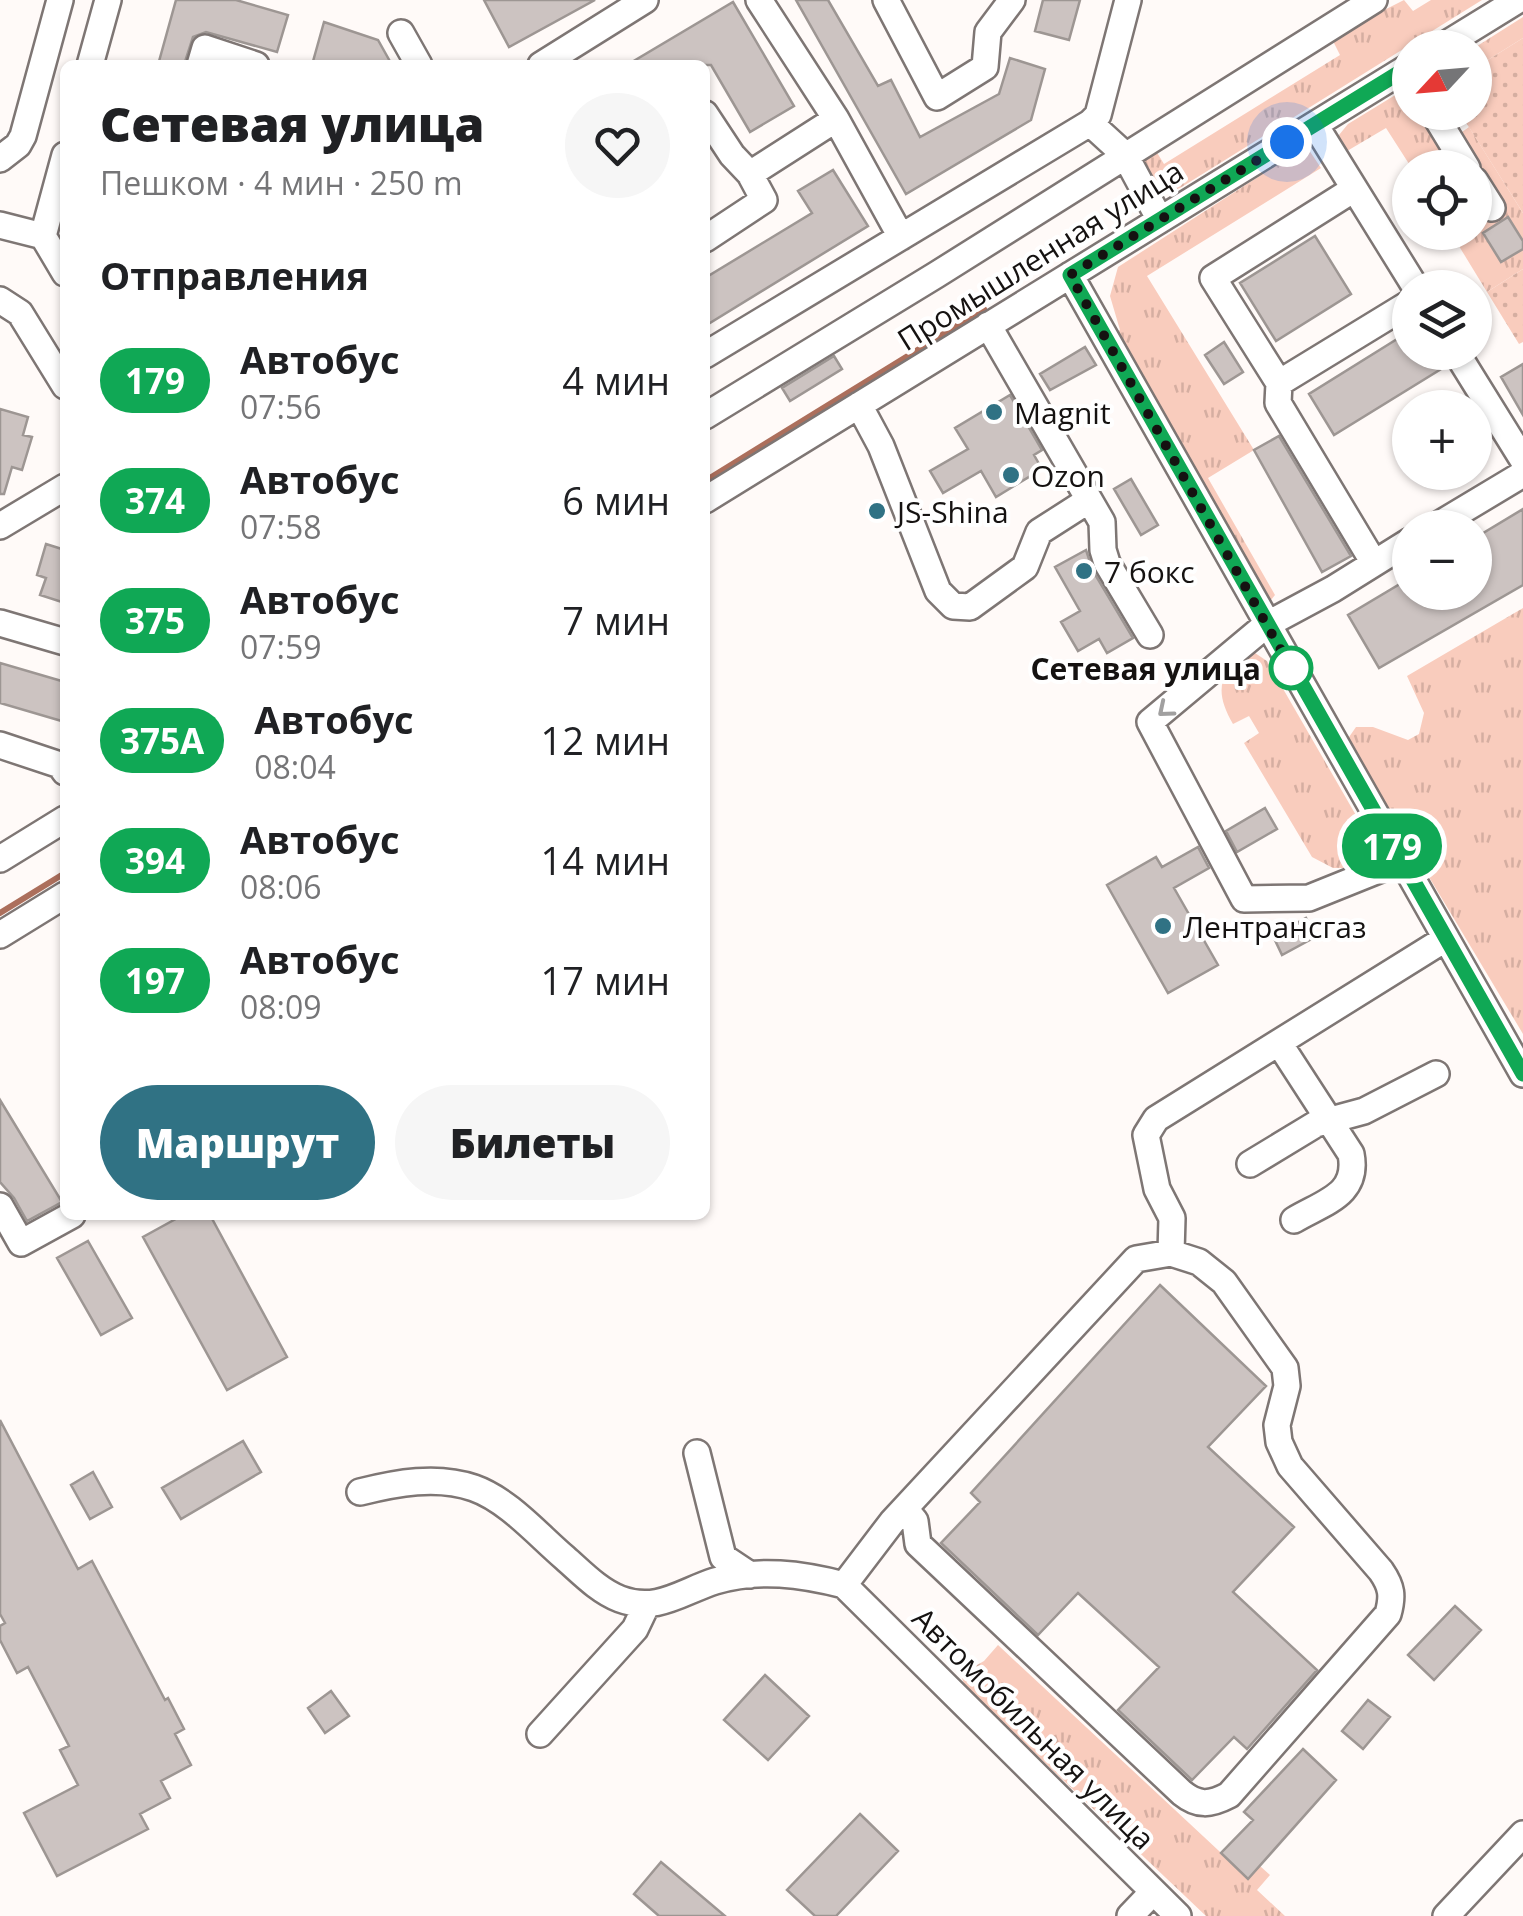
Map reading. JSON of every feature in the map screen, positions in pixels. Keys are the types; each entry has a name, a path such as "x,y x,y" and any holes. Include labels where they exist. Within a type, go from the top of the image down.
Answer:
{"street":[{"path":"0,159 23,136 60,0"},
{"path":"91,60 108,0"},
{"path":"549,60 645,0"},
{"path":"759,0 836,119 901,237"},
{"path":"886,0 937,97 985,67 988,32 1012,0"},
{"path":"710,352 1090,123 1098,115 1128,0"},
{"path":"710,413 936,276 1374,0"},
{"path":"1469,30 1518,0"},
{"path":"401,33 416,60"},
{"path":"201,60 205,48 241,60"},
{"name":"Промышленная улица","path":"710,497 1392,80"},
{"path":"750,174 836,119"},
{"path":"710,122 750,174 764,200 710,236"},
{"path":"1090,123 1125,155 1160,220"},
{"path":"1314,125 1405,270"},
{"path":"43,236 60,173"},
{"path":"1354,189 1213,278 1278,383 1278,403 1374,563"},
{"path":"0,224 43,236 60,264"},
{"path":"1070,275 1523,1074"},
{"path":"0,300 20,313 60,378"},
{"path":"1278,383 1392,314"},
{"path":"988,326 1102,522 1107,563 1150,636"},
{"path":"1467,370 1523,460"},
{"path":"859,405 881,446 938,591 953,606 970,607 1025,567 1040,532 1089,500"},
{"path":"1463,510 1523,474"},
{"path":"0,526 60,489"},
{"path":"1392,552 1266,625 1150,722 1244,898 1309,898 1400,861"},
{"path":"0,623 60,641"},
{"path":"0,745 60,765"},
{"path":"0,859 60,822"},
{"path":"0,936 60,898"},
{"path":"1171,1253 1172,1218 1157,1190 1146,1134 1156,1120 1445,939"},
{"path":"1279,1042 1352,1154 1354,1170 1342,1192 1294,1220"},
{"path":"1250,1164 1316,1124 1364,1111 1436,1074"},
{"path":"0,1206 21,1243 63,1220"},
{"path":"360,1492 400,1481 474,1488 506,1507 599,1588 646,1606 674,1600 714,1582 750,1575 789,1573 844,1585 905,1508 1136,1258 1171,1253 1199,1262 1224,1282 1284,1368 1287,1386 1277,1425 1290,1466 1381,1571 1392,1590 1388,1614 1228,1795 1203,1804 1182,1792 918,1544 914,1520 905,1508"},
{"path":"696,1453 723,1557 750,1575"},
{"name":"Автомобильная улица","path":"844,1585 1178,1916"},
{"path":"540,1734 635,1629 646,1606"},
{"path":"1446,1916 1523,1834"},
{"path":"1130,1916 1152,1892"}],"green space":[{"path":"1404,0 1413,11 1431,0 1482,0 1434,30 1392,30 1392,56 1180,188 1174,190 1151,177 1143,160 1156,151 1164,164 1340,55 1331,37"},
{"path":"1523,17 1523,38 1492,57 1492,37"},
{"path":"1523,38 1523,213 1492,164 1492,150 1483,150 1471,130 1492,130 1492,57"},
{"path":"1392,97 1392,130 1450,130 1455,137 1471,130 1483,150 1400,150 1386,128 1342,154 1339,135 1348,124"},
{"path":"1309,150 1321,168 1147,276 1254,450 1208,478 1275,595 1271,600 1115,333 1120,330 1110,296 1118,267 1286,159"},
{"path":"1492,164 1523,213 1523,241 1508,218 1492,228"},
{"path":"1492,248 1501,262 1523,249 1523,269 1492,289 1492,270 1474,270 1461,250"},
{"path":"1523,269 1523,342 1519,344 1492,300 1492,289"},
{"path":"1523,608 1523,1034 1347,740 1356,727 1373,727 1408,740 1419,734 1424,713 1407,676"},
{"path":"1248,653 1267,661 1372,843 1365,864 1333,868 1312,857 1244,743 1259,733 1249,716 1233,724 1223,702 1222,684 1230,668"},
{"path":"998,1645 1248,1878 1260,1866 1270,1875 1257,1890 1285,1916 1206,1916 965,1687 965,1672 984,1661"}],"building":[{"path":"176,0 236,0 288,15 277,52 206,32 193,37 186,60 159,60"},
{"path":"484,0 595,0 509,47"},
{"path":"796,0 828,0 878,86 891,80 920,137 999,94 1010,58 1045,69 1031,120 906,194"},
{"path":"1043,0 1080,0 1069,40 1035,31"},
{"path":"733,2 794,106 750,132 710,60 635,60"},
{"path":"324,22 378,40 389,60 313,60"},
{"path":"833,170 868,226 710,323 710,275 812,213 798,191"},
{"path":"1508,217 1523,241 1523,249 1501,262 1492,248 1492,227"},
{"path":"1315,236 1351,294 1276,341 1240,283"},
{"path":"1224,342 1243,372 1224,384 1205,355"},
{"path":"1392,342 1392,370 1440,370 1407,390 1392,390 1392,399 1334,435 1309,394"},
{"path":"1085,347 1096,365 1050,390 1040,374"},
{"path":"834,356 842,369 790,401 782,388"},
{"path":"1523,364 1523,415 1501,377"},
{"path":"1010,395 1042,450 1034,455 1042,469 996,497 981,471 943,493 930,471 968,449 955,428"},
{"path":"0,409 28,417 23,435 32,437 22,470 12,467 4,494 0,494"},
{"path":"1279,436 1351,556 1322,572 1254,450"},
{"path":"1131,479 1158,525 1141,535 1114,489"},
{"path":"1523,509 1523,585 1492,603 1492,528"},
{"path":"46,544 60,548 60,601 40,595 46,578 37,575"},
{"path":"1086,550 1093,571 1133,638 1107,653 1099,639 1078,651 1061,622 1080,611 1055,567"},
{"path":"1392,589 1392,610 1480,610 1379,668 1348,615"},
{"path":"0,663 60,681 60,721 0,703"},
{"path":"1265,808 1277,829 1237,852 1226,831"},
{"name":"Лентрансгаз","path":"1198,847 1209,868 1174,888 1218,965 1168,993 1107,885 1156,857 1162,867"},
{"path":"1306,918 1317,936 1282,955 1273,936"},
{"path":"0,1100 60,1203 27,1221 0,1182"},
{"path":"174,1220 213,1220 287,1357 227,1390 143,1237"},
{"path":"88,1241 132,1318 101,1335 57,1258"},
{"path":"1160,1285 1266,1386 1208,1447 1294,1527 1233,1592 1317,1670 1247,1749 1234,1737 1192,1780 1118,1710 1159,1667 1078,1593 1038,1635 941,1543 980,1502 971,1493"},
{"path":"0,1420 78,1569 92,1561 165,1700 168,1698 184,1729 175,1734 191,1765 161,1781 170,1798 140,1814 148,1829 57,1876 24,1813 78,1785 60,1750 69,1746 28,1667 17,1673 0,1640 0,1626 5,1623 0,1614"},
{"path":"243,1441 261,1472 181,1519 162,1488"},
{"path":"93,1472 112,1507 90,1519 71,1485"},
{"path":"1455,1606 1481,1630 1434,1680 1408,1655"},
{"path":"765,1675 809,1716 768,1760 724,1720"},
{"path":"331,1691 349,1716 325,1733 308,1708"},
{"path":"1368,1700 1390,1717 1363,1749 1342,1731"},
{"path":"1303,1749 1336,1780 1248,1879 1221,1853 1253,1820 1244,1812"},
{"path":"860,1814 898,1851 836,1916 815,1916 787,1890"},
{"path":"661,1862 725,1916 659,1916 634,1894"}],"waterway":[{"path":"710,478 984,309"},
{"path":"0,913 60,876"}],"bus line":[{"name":"179","path":"1392,77 1070,275 1523,1074"}],"place":[{"name":"Magnit","path":"994,412"},
{"name":"Ozon","path":"1011,475"},
{"name":"JS-Shina","path":"877,511"},
{"name":"7 бокс","path":"1084,571"},
{"name":"Сетевая улица","path":"1291,668"},
{"name":"Лентрансгаз","path":"1163,926"}],"route":[{"path":"1287,142 1070,275 1291,668"}]}
